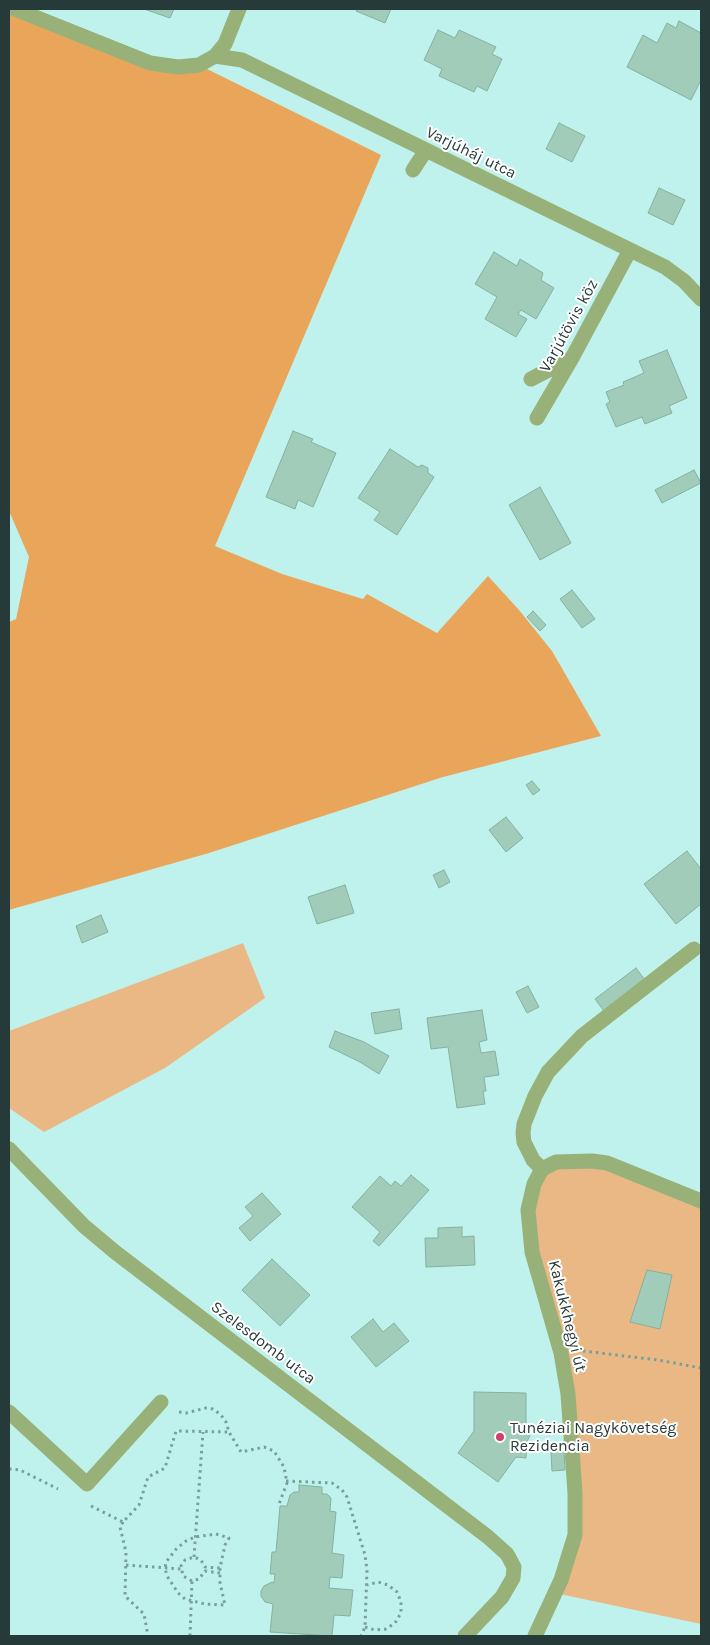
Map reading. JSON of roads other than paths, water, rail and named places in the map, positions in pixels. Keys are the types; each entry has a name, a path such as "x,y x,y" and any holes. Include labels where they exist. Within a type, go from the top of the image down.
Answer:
{"street":[{"path":"15,9 150,63 178,68 199,65 215,56 225,44 239,9"},
{"name":"Varjúháj utca","path":"215,56 242,60 665,267 684,281 701,299"},
{"path":"413,170 426,150"},
{"name":"Varjútövis köz","path":"537,418 572,358 630,250"},
{"path":"531,379 572,358"},
{"path":"694,949 582,1036 548,1072 534,1096 523,1132 524,1142 533,1160 542,1169 556,1162 584,1160 608,1163 701,1201"},
{"name":"Szelesdomb utca","path":"9,1149 84,1226 115,1252 480,1531 507,1554 514,1567 513,1578 502,1597 466,1636"},
{"name":"Kakukkhegyi út","path":"535,1636 561,1580 575,1535 575,1493 571,1435 562,1353 532,1252 530,1236 528,1210 534,1184 542,1169"},
{"path":"9,1412 87,1484 161,1402"}],"place":[{"name":"Tunéziai Nagykövetség Rezidencia","path":"500,1437"}]}
